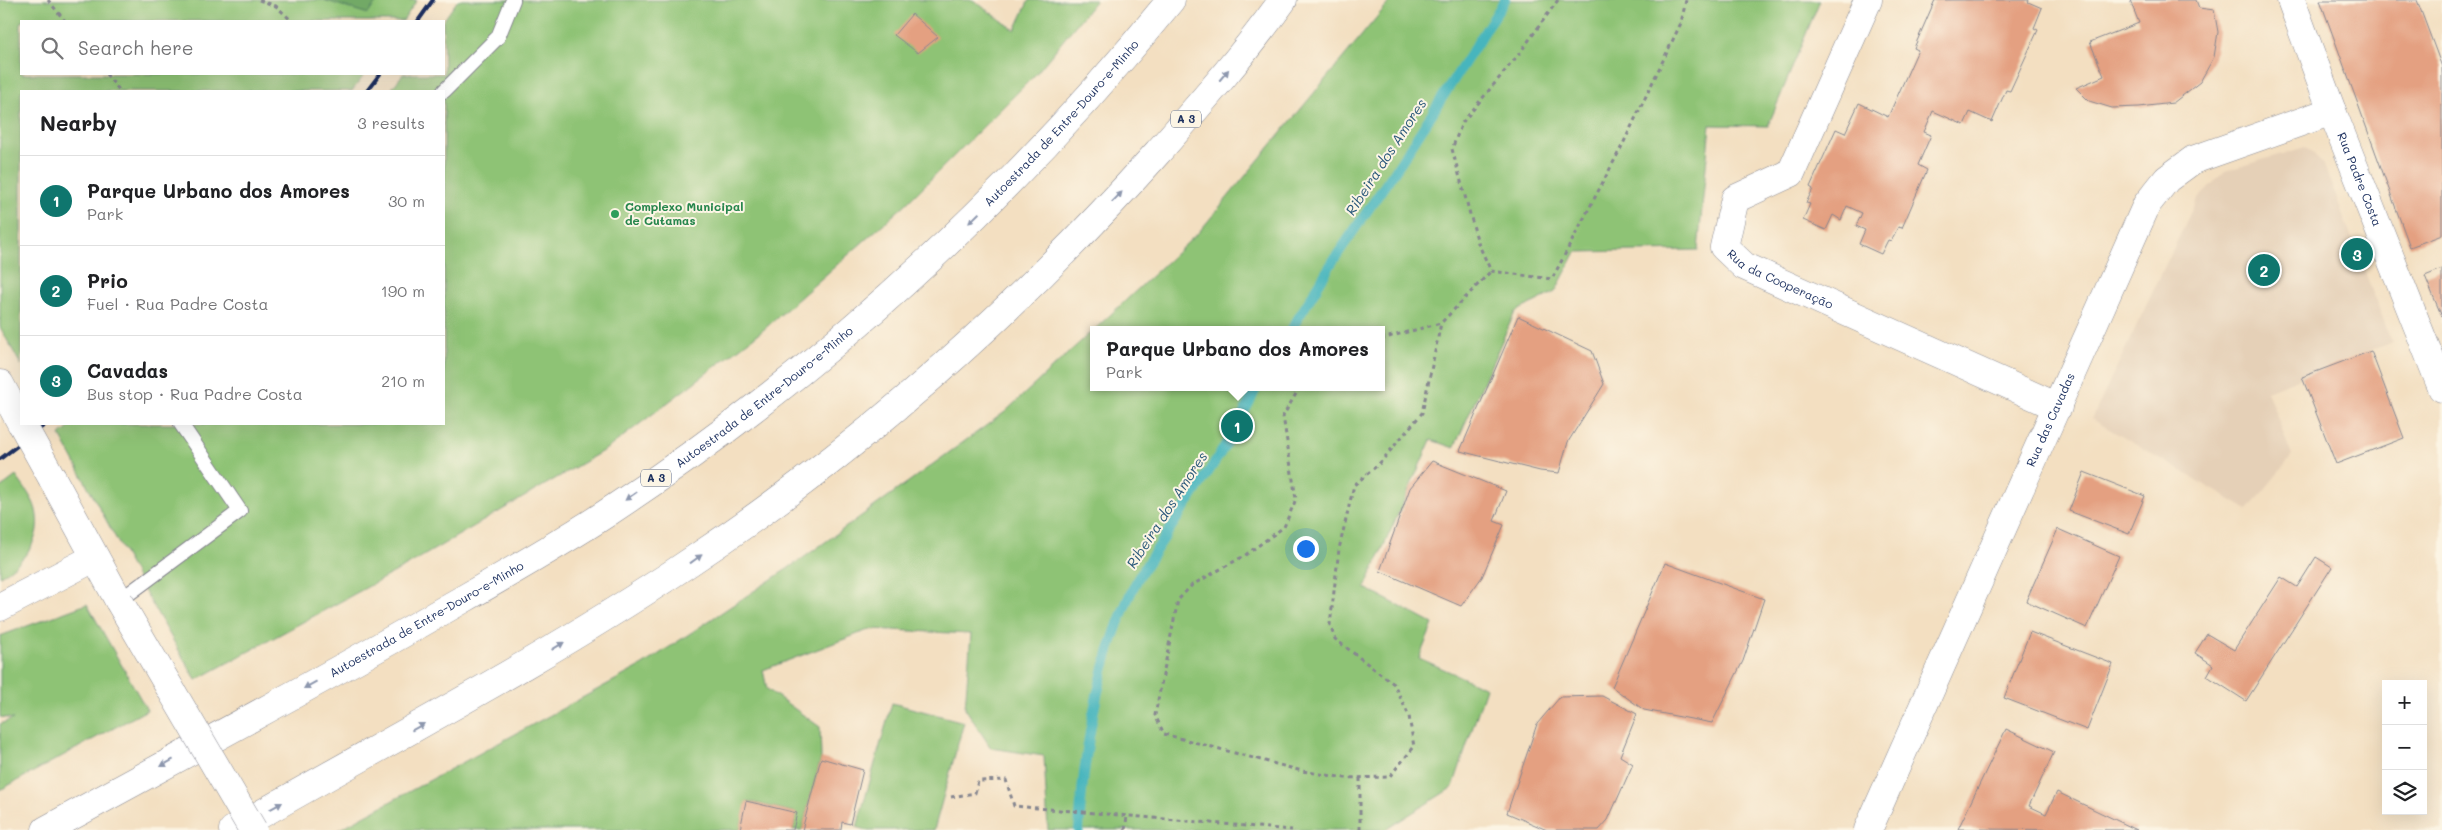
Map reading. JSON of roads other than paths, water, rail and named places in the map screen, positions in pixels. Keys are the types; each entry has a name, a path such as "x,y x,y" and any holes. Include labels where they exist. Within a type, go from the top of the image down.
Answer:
{"main road":[{"name":"Autoestrada de Entre-Douro-e-Minho","path":"46,830 340,669 544,552 608,512 728,428 840,340 957,234 1055,134 1171,0"},
{"name":"A 3","path":"233,830 527,664 626,604 687,565 806,480 864,435 980,333 1090,226 1181,126 1283,0"},
{"name":"Rua da Cooperação","path":"1868,0 1791,173 1736,199 1724,247 1744,266 2058,407"},
{"name":"Rua Padre Costa","path":"2291,0 2332,111 2442,388"},
{"name":"Rua das Cavadas","path":"1868,830 2147,204 2167,179 2194,160 2332,111"},
{"path":"4,390 20,419"},
{"path":"23,425 94,558 252,830"},
{"path":"0,606 94,558"}],"lane":[{"path":"445,90 498,37 513,0"},
{"path":"119,601 240,511 182,425"}],"waterway":[{"name":"Ribeira dos Amores","path":"1293,326 1333,261 1401,162 1505,0"},
{"name":"Ribeira dos Amores","path":"1079,830 1085,766 1096,702 1103,670 1124,609 1141,573 1217,458 1255,391"}],"railway":[{"path":"419,20 433,0"},
{"path":"368,90 379,75"},
{"path":"0,459 45,425"}],"place":[{"name":"Complexo Municipal de Cutamas","path":"615,214"},
{"name":"Cavadas","path":"2357,254"},
{"name":"Prio","path":"2264,270"},
{"name":"Parque Urbano dos Amores","path":"1237,426"}]}
